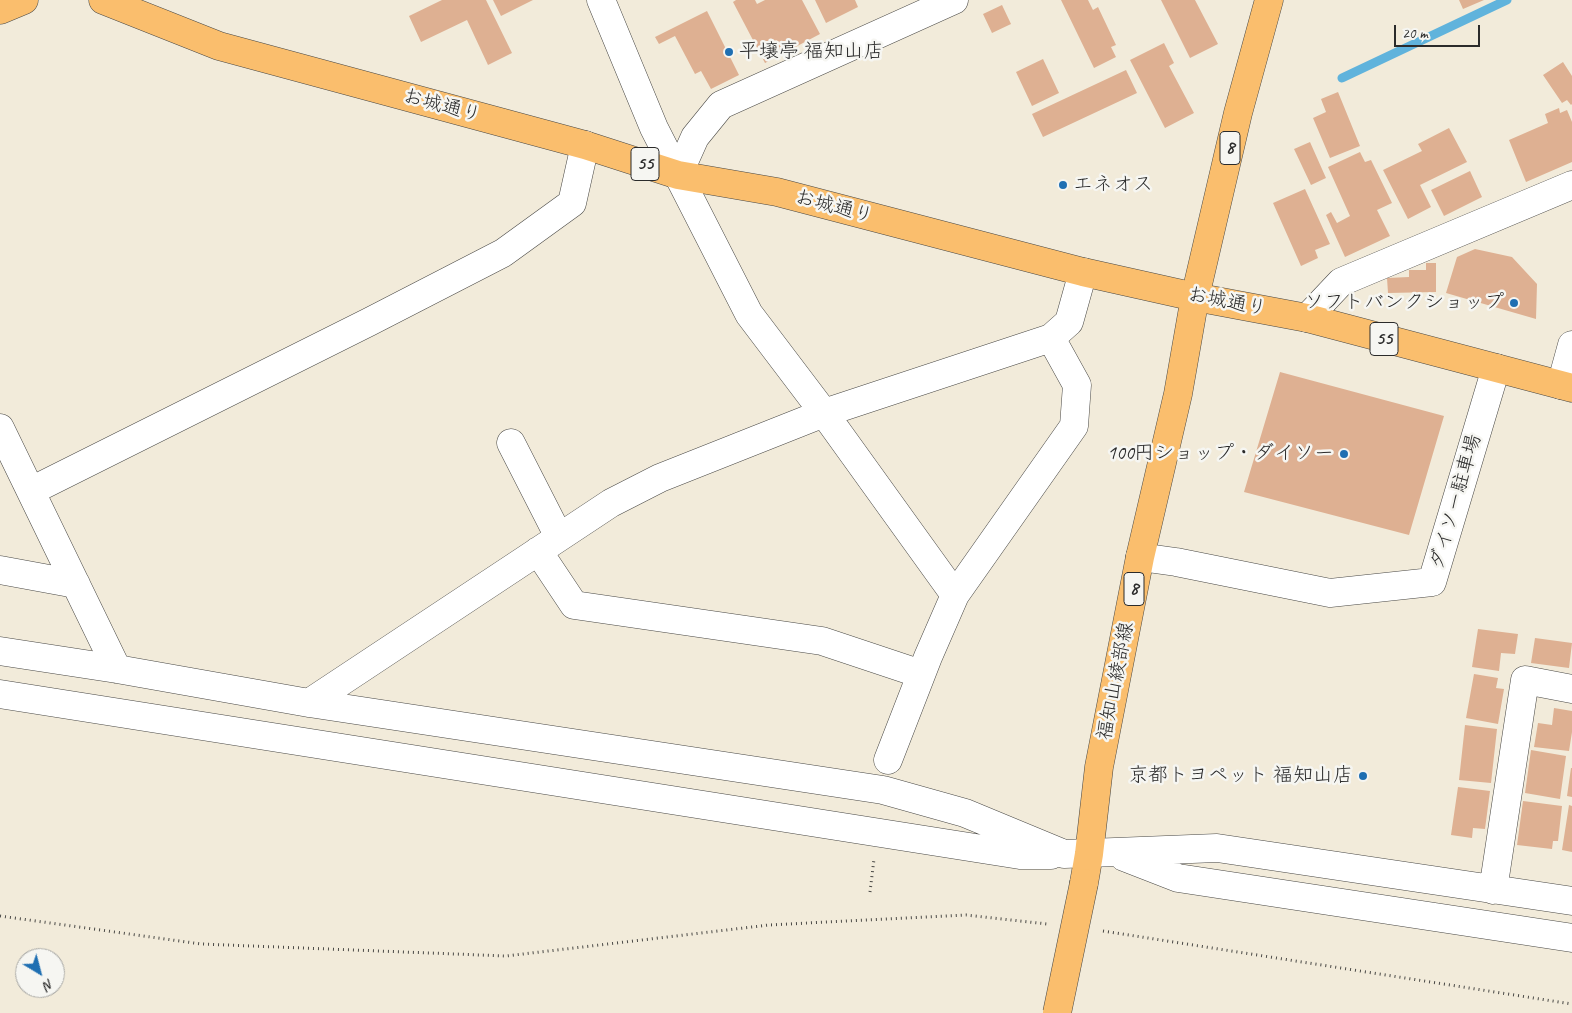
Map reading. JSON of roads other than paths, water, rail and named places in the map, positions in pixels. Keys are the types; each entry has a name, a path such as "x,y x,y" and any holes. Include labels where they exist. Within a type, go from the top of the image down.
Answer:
{"main road":[{"path":"0,10 24,0"},
{"name":"お城通り","path":"103,0 219,46 585,145 678,175 777,192 1083,272 1307,318 1567,387"},
{"name":"福知山綾部線","path":"1057,1013 1084,883 1099,768 1140,557 1178,394 1195,296 1238,112 1269,0"}],"street":[{"path":"601,0 654,128 749,314 824,413 955,595"},
{"path":"678,175 694,137 720,105 954,0"},
{"path":"31,491 503,253 572,203 585,145"},
{"path":"1307,318 1341,282 1572,185"},
{"path":"309,703 611,503 660,478 824,413 1051,338 1069,322 1083,272"},
{"path":"888,760 921,674 955,595 1074,426 1077,385 1051,338"},
{"path":"1567,387 1572,345"},
{"name":"ダイソー駐車場","path":"1140,557 1176,562 1330,594 1432,582 1496,368"},
{"path":"0,428 117,669"},
{"path":"511,442 548,544 574,605 822,641 921,674"},
{"path":"0,570 76,584"},
{"path":"0,652 117,669 309,703 883,790 965,813 1088,854 1178,878 1572,938"},
{"path":"1493,890 1525,680 1572,689"},
{"path":"0,694 1010,854 1088,854 1216,848 1572,901"}],"waterway":[{"path":"1342,78 1507,0"}],"place":[{"name":"平壌亭 福知山店","path":"729,52"},
{"name":"エネオス","path":"1063,185"},
{"name":"ソフトバンクショップ","path":"1514,303"},
{"name":"100円ショップ・ダイソー","path":"1344,454"},
{"name":"京都トヨペット 福知山店","path":"1363,776"}]}
